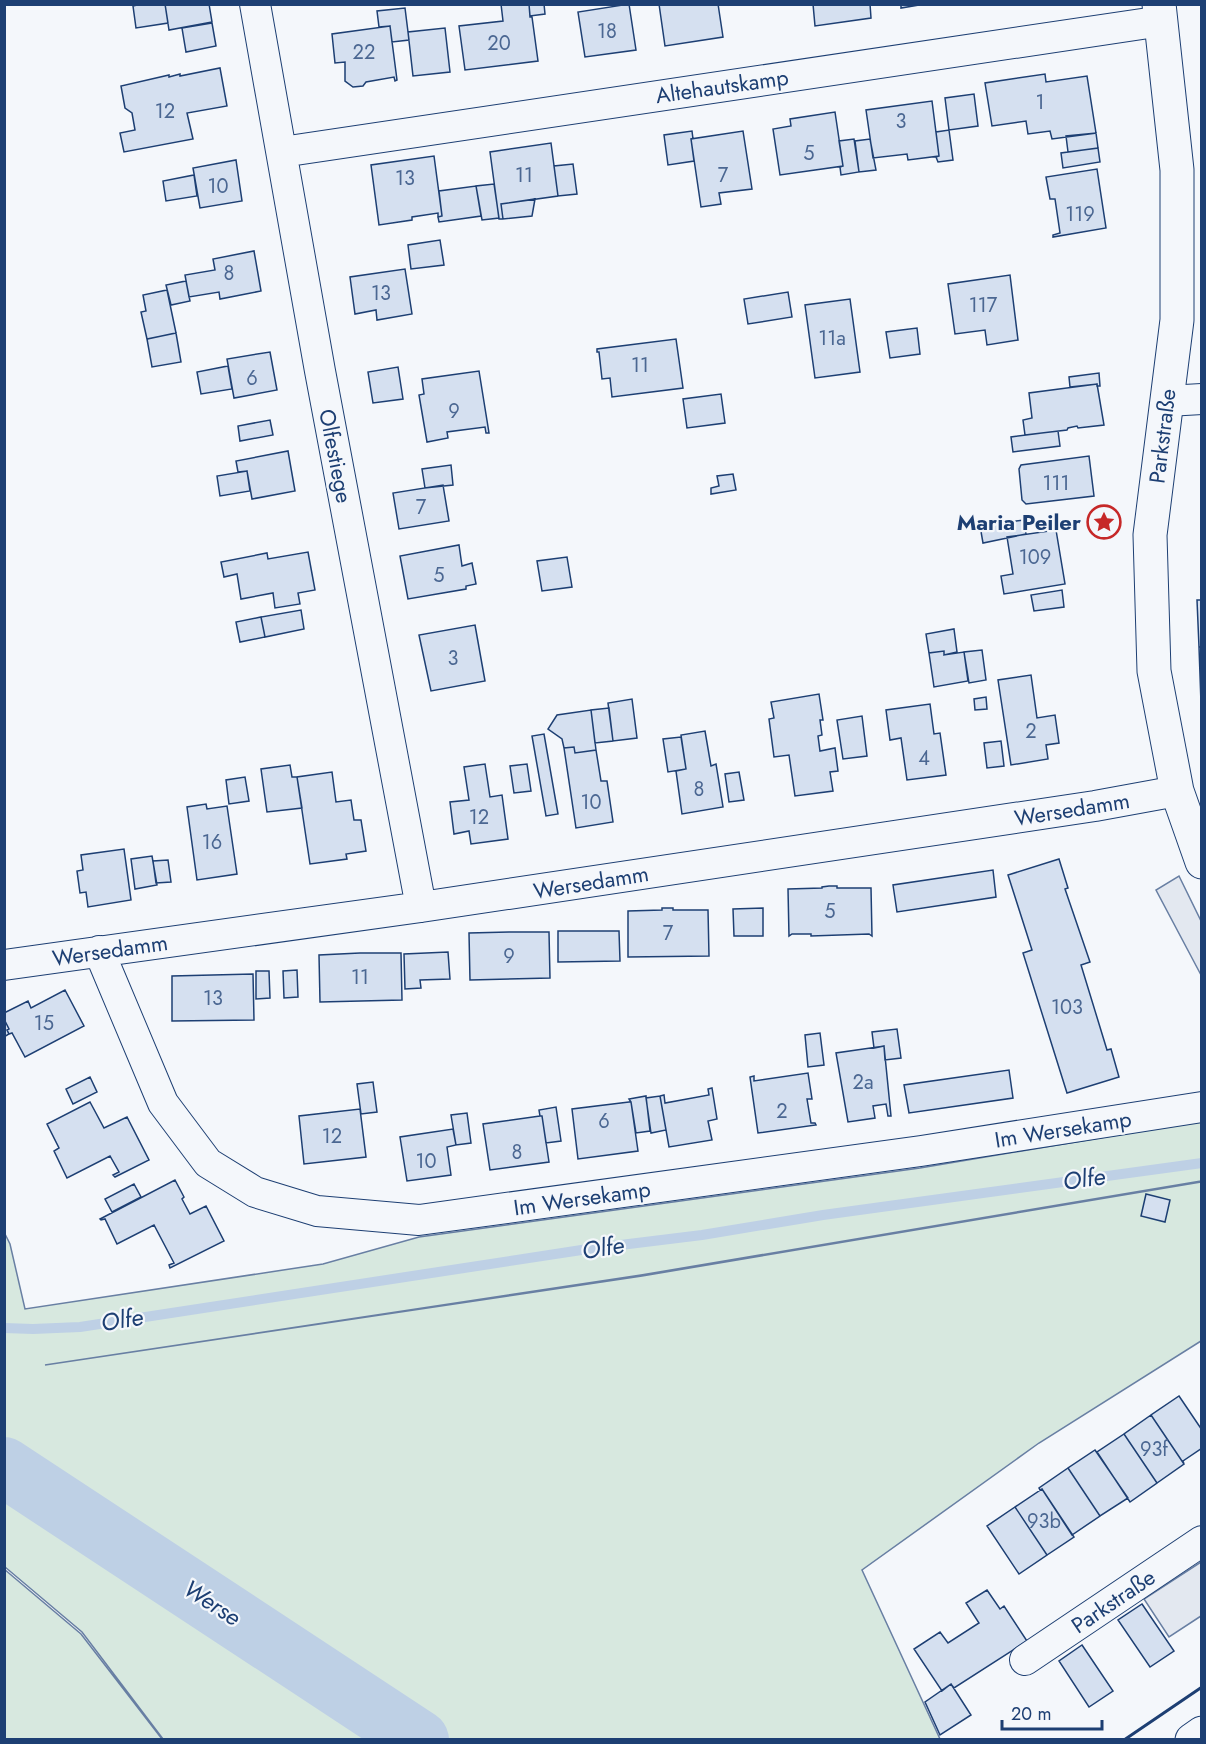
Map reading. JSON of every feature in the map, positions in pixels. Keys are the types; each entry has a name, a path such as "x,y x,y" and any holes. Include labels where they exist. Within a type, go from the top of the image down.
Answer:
{"street":[{"name":"Olfestiege","path":"255,4 322,382 421,907"},
{"name":"Altehautskamp","path":"282,152 1160,13"},
{"name":"Parkstraße","path":"1160,13 1177,170 1177,320 1150,536 1154,671 1177,791 1202,862"},
{"path":"1167,401 1202,399"},
{"name":"Wersedamm","path":"4,965 421,907 1095,806 1177,791"},
{"name":"Im Wersekamp","path":"99,951 163,1103 208,1163 255,1192 317,1211 419,1220 921,1151 1202,1107"},
{"name":"Parkstraße","path":"1025,1660 1202,1541"},
{"path":"1192,1740 1202,1733"}],"shaded area":[{"path":"1179,876 1201,921 1201,975 1156,890"},
{"path":"1201,1121 1201,1181 641,1275 45,1365 642,1276 1201,1182 1201,1341 1039,1443 862,1570 940,1739 163,1739 82,1632 5,1567 4,1232 10,1244 25,1309 323,1264 419,1237 920,1168"},
{"path":"1201,1562 1201,1616 1169,1637 1144,1599"},
{"path":"4,1569 81,1634 162,1739 5,1739"}],"building":[{"path":"165,4 168,23 136,28 133,6"},
{"path":"165,4 209,4 212,22 169,30"},
{"path":"501,4 529,4 538,61 465,70 459,26 503,21"},
{"path":"529,4 544,4 545,14 530,16"},
{"path":"629,4 636,50 585,57 578,12"},
{"path":"659,4 718,4 723,37 665,46"},
{"path":"813,4 870,4 871,18 815,26"},
{"path":"901,4 925,4 901,8"},
{"path":"405,8 409,40 392,42 390,26 379,27 377,11"},
{"path":"212,23 216,46 186,52 182,28"},
{"path":"390,26 397,80 395,81 394,77 353,87 345,81 345,62 335,63 332,34"},
{"path":"445,28 450,72 413,76 408,32"},
{"path":"220,68 227,106 187,113 193,139 124,152 120,133 135,130 132,113 125,108 121,86 169,75 169,77 180,74 180,76"},
{"path":"1045,74 1046,82 1087,76 1096,133 1052,139 1050,131 1028,134 1026,121 992,126 985,83"},
{"path":"974,94 978,126 949,130 945,98"},
{"path":"932,101 939,156 908,160 907,154 873,158 866,110"},
{"path":"835,112 843,166 780,175 773,129 791,126 790,119"},
{"path":"949,130 953,160 938,162 936,132"},
{"path":"692,131 694,161 668,165 664,135"},
{"path":"743,131 752,189 719,193 721,204 701,207 691,139"},
{"path":"1096,133 1098,148 1068,152 1066,136"},
{"path":"854,139 859,172 841,175 840,167 843,166 839,141"},
{"path":"870,139 876,170 859,172 855,141"},
{"path":"551,143 558,196 501,204 503,219 499,219 490,152"},
{"path":"1098,148 1100,162 1063,168 1061,153"},
{"path":"434,156 442,216 438,217 438,213 379,225 371,165"},
{"path":"236,160 242,201 200,208 193,168"},
{"path":"573,164 577,194 558,196 554,166"},
{"path":"1097,169 1106,228 1053,237 1060,233 1055,199 1050,199 1046,177"},
{"path":"194,175 197,196 166,201 163,181"},
{"path":"494,184 499,218 482,220 476,186"},
{"path":"476,186 481,216 439,222 438,217 442,216 439,191"},
{"path":"535,199 532,216 503,219 501,204"},
{"path":"440,240 444,265 411,269 408,245"},
{"path":"254,251 261,291 220,299 219,292 189,297 185,275 215,270 213,259"},
{"path":"405,269 412,314 377,320 376,310 355,314 350,277"},
{"path":"1010,275 1018,340 987,345 985,330 955,334 948,284"},
{"path":"186,281 190,301 171,305 166,285"},
{"path":"167,290 176,333 147,339 141,312 146,311 143,295"},
{"path":"788,292 792,317 748,324 744,299"},
{"path":"850,299 860,372 815,378 805,305"},
{"path":"917,328 920,354 890,358 886,332"},
{"path":"176,333 181,362 152,367 147,339"},
{"path":"676,339 683,388 612,397 610,378 602,379 597,349"},
{"path":"270,352 277,390 234,398 227,359"},
{"path":"228,366 232,389 201,394 197,372"},
{"path":"398,367 403,399 373,403 368,372"},
{"path":"479,371 489,433 486,433 485,427 447,432 448,438 427,442 419,395 424,394 422,379"},
{"path":"1099,373 1100,386 1097,384 1070,387 1069,377"},
{"path":"1097,384 1104,425 1078,428 1077,426 1067,430 1025,435 1023,420 1032,418 1029,393"},
{"path":"721,394 725,423 687,428 683,399"},
{"path":"270,420 273,435 240,441 238,426"},
{"path":"1058,431 1060,446 1013,452 1011,437"},
{"path":"288,451 295,491 252,499 247,471 238,472 236,461"},
{"path":"1089,456 1094,496 1026,504 1022,500 1019,469 1021,465"},
{"path":"451,465 453,485 425,488 422,469"},
{"path":"247,471 250,491 220,496 217,476"},
{"path":"733,474 736,490 711,494 711,488 719,486 717,476"},
{"path":"443,485 449,521 399,529 393,493"},
{"path":"1024,520 1026,534 983,543 980,526"},
{"path":"1056,530 1065,584 1004,594 1001,576 1013,574 1007,537"},
{"path":"459,545 462,566 472,563 476,584 466,586 466,589 408,599 400,556"},
{"path":"308,552 315,590 298,593 300,604 275,608 273,593 241,599 237,574 224,577 221,562 267,553 268,559"},
{"path":"567,557 572,587 542,591 537,561"},
{"path":"1062,590 1064,607 1034,611 1031,595"},
{"path":"1197,600 1202,600 1202,647 1199,647"},
{"path":"301,610 304,629 265,637 261,617"},
{"path":"261,617 265,637 240,642 236,622"},
{"path":"475,625 485,681 431,691 419,635"},
{"path":"954,629 957,652 944,655 944,651 929,653 926,634"},
{"path":"1199,647 1202,647 1201,703"},
{"path":"982,650 986,680 969,683 964,652"},
{"path":"944,651 944,655 964,652 968,681 934,687 929,653"},
{"path":"1031,675 1037,718 1055,715 1059,743 1046,745 1048,759 1011,765 998,680"},
{"path":"819,694 823,720 820,720 822,735 818,736 820,751 835,748 838,771 830,772 833,791 795,796 789,755 774,757 769,719 774,718 771,702"},
{"path":"986,697 987,709 975,710 974,699"},
{"path":"632,699 637,738 613,741 608,703"},
{"path":"930,704 934,734 940,733 946,775 907,780 901,738 890,740 886,710"},
{"path":"609,708 613,741 595,743 591,710"},
{"path":"591,710 596,750 575,753 574,747 564,748 562,739 548,729 557,715"},
{"path":"862,716 867,756 843,759 837,720"},
{"path":"705,731 711,766 716,764 723,807 682,814 676,771 686,769 681,735"},
{"path":"544,734 558,814 546,816 532,736"},
{"path":"681,737 686,769 668,772 663,739"},
{"path":"1001,741 1004,766 987,768 984,743"},
{"path":"574,747 575,753 596,750 601,781 607,781 613,822 576,828 564,748"},
{"path":"485,764 490,797 502,795 508,839 471,844 469,831 454,834 450,802 469,800 464,767"},
{"path":"527,764 531,791 514,793 510,766"},
{"path":"290,765 292,777 297,777 302,808 267,812 261,769"},
{"path":"332,772 336,802 351,800 354,820 361,820 366,851 346,854 347,859 310,864 297,777"},
{"path":"739,772 744,800 729,802 725,774"},
{"path":"245,777 249,801 229,804 226,780"},
{"path":"206,804 207,809 227,806 237,874 197,880 187,807"},
{"path":"124,849 131,900 88,907 86,892 80,893 77,871 83,870 81,855"},
{"path":"152,856 157,885 135,889 131,859"},
{"path":"1059,859 1068,888 1065,889 1090,962 1081,965 1107,1050 1111,1049 1119,1077 1067,1093 1023,953 1032,950 1008,875"},
{"path":"168,860 171,882 156,883 153,861"},
{"path":"993,870 996,897 897,912 893,885"},
{"path":"829,886 871,888 872,936 869,934 811,936 811,934 792,934 789,936 788,889"},
{"path":"662,908 708,910 709,956 628,957 628,911 662,910"},
{"path":"763,908 763,936 734,936 733,909"},
{"path":"558,931 619,931 620,961 558,962"},
{"path":"549,932 550,978 470,980 469,933"},
{"path":"448,952 450,979 420,980 421,988 405,989 404,954"},
{"path":"401,953 402,1000 320,1002 319,955"},
{"path":"297,970 298,997 284,998 283,971"},
{"path":"256,971 269,971 270,998 256,999"},
{"path":"253,974 254,1020 172,1021 172,976"},
{"path":"65,990 84,1026 25,1057 12,1033 9,1034 7,1030 9,1029 4,1013 28,1001 31,1008"},
{"path":"4,1019 9,1034 4,1037"},
{"path":"897,1029 901,1058 885,1060 884,1046 874,1048 872,1032"},
{"path":"820,1033 824,1065 808,1067 805,1035"},
{"path":"884,1046 891,1116 888,1116 886,1104 873,1106 875,1118 848,1122 836,1053"},
{"path":"1009,1070 1013,1098 909,1113 904,1085"},
{"path":"808,1073 812,1099 807,1099 811,1123 816,1125 758,1133 750,1077 754,1076 754,1081"},
{"path":"90,1077 97,1092 73,1104 66,1089"},
{"path":"373,1082 377,1112 361,1114 357,1084"},
{"path":"712,1088 717,1119 708,1121 712,1140 669,1147 660,1096 664,1095 665,1103 709,1095 708,1089"},
{"path":"646,1096 650,1131 636,1133 629,1099"},
{"path":"660,1096 666,1130 651,1133 646,1098"},
{"path":"90,1102 104,1128 127,1117 149,1160 115,1177 113,1175 119,1172 110,1156 67,1178 54,1151 59,1148 47,1124"},
{"path":"631,1102 638,1151 578,1159 572,1109"},
{"path":"556,1107 561,1141 546,1143 539,1110"},
{"path":"360,1109 366,1157 304,1164 299,1116"},
{"path":"467,1113 471,1143 456,1145 451,1115"},
{"path":"542,1116 549,1162 490,1170 483,1124"},
{"path":"453,1129 456,1145 447,1147 451,1175 407,1181 400,1137"},
{"path":"175,1180 190,1214 206,1206 224,1241 170,1268 169,1265 174,1263 154,1225 117,1244 105,1219 100,1219"},
{"path":"134,1184 141,1197 112,1212 105,1199"},
{"path":"1146,1194 1170,1200 1165,1222 1141,1216"},
{"path":"1179,1396 1202,1430 1202,1448 1183,1461 1184,1464 1151,1415"},
{"path":"1151,1415 1184,1464 1157,1483 1124,1434"},
{"path":"1124,1434 1157,1483 1130,1502 1097,1452"},
{"path":"1095,1450 1128,1498 1100,1516 1068,1468"},
{"path":"1068,1468 1100,1516 1072,1535 1042,1489 1039,1488"},
{"path":"1042,1489 1074,1537 1047,1555 1015,1507"},
{"path":"1015,1507 1047,1555 1019,1574 987,1526"},
{"path":"987,1590 1000,1609 1004,1606 1027,1641 954,1688 951,1684 942,1691 914,1649 940,1632 948,1643 979,1623 966,1603"},
{"path":"1142,1604 1174,1651 1150,1667 1118,1620"},
{"path":"1082,1645 1113,1691 1089,1707 1059,1661"},
{"path":"951,1684 971,1715 940,1735 925,1702"}],"waterway":[{"name":"Olfe","path":"4,1328 80,1327 588,1249 702,1235 823,1215 1202,1163"},
{"name":"Werse","path":"4,1467 419,1740"}],"wall":[{"path":"1124,1740 1202,1687"}],"place":[{"name":"Maria Peiler","path":"1104,522"}]}
